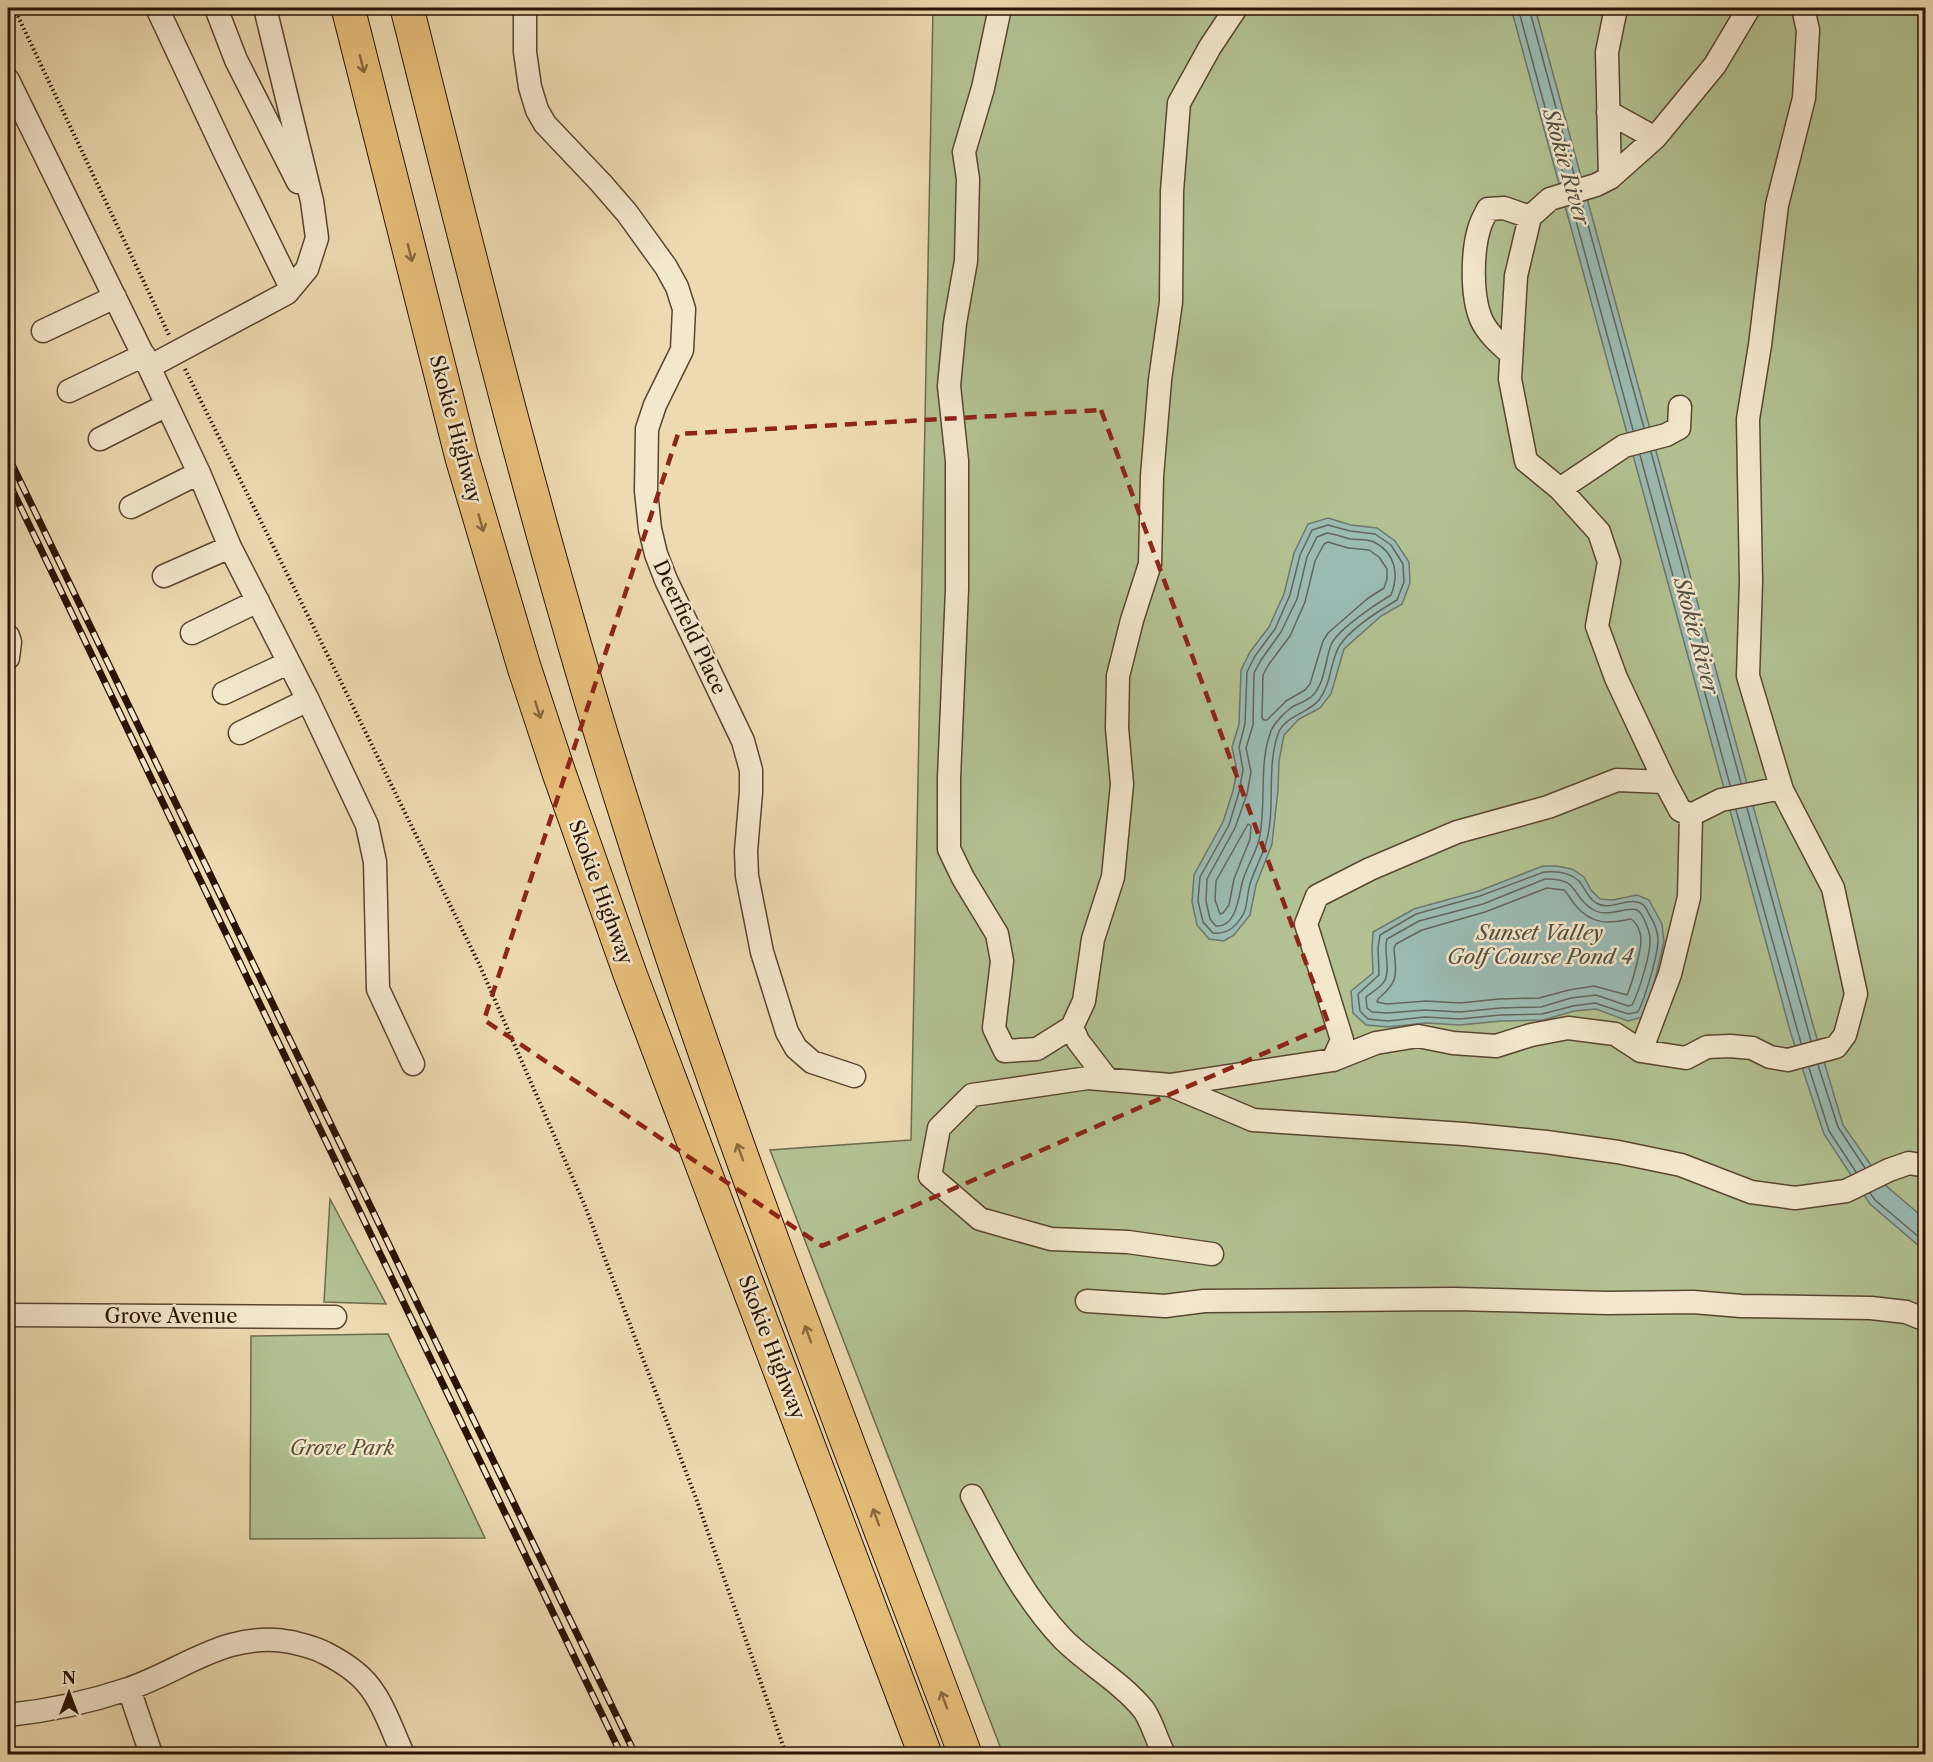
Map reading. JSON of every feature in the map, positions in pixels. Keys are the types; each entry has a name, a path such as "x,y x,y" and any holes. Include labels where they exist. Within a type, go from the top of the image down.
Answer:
{"highway":[{"name":"Skokie Highway","path":"348,8 462,458 524,667 552,752 630,974 925,1755"},
{"name":"Skokie Highway","path":"407,8 495,358 568,624 627,818 735,1138 964,1755"}],"street":[{"path":"157,8 291,288"},
{"path":"216,8 236,60 314,213"},
{"path":"69,391 146,361 177,353 287,293 308,269 317,238 314,213 265,8"},
{"name":"Deerfield Place","path":"525,8 525,52 530,87 537,110 545,124 627,213 678,287 684,309 682,350 655,405 647,429 646,491 650,529 666,580 743,741 751,770 746,851 747,876 762,952 787,1032 796,1048 812,1062 854,1076"},
{"path":"1000,8 983,88 964,152 968,179 966,261 955,324 949,386 957,461 957,589 948,778 948,849 997,934 1002,962 994,1028 1005,1051 1037,1049 1072,1027 1084,1001 1094,939 1113,878 1122,784 1117,728 1118,676 1132,620 1150,564 1152,476 1160,380 1171,302 1172,191 1179,103 1210,47 1236,8"},
{"path":"1601,182 1608,112 1607,52 1616,8"},
{"path":"1691,815 1680,810 1665,782 1616,678 1597,626 1609,562 1599,532 1560,489 1526,461 1510,379 1516,276 1530,217 1550,199 1601,182 1656,138 1715,65 1749,8"},
{"path":"1212,1254 1128,1242 1051,1239 980,1219 930,1176 939,1128 972,1095 1088,1078 1170,1085 1333,1060 1376,1043 1418,1036 1453,1043 1496,1046 1531,1035 1568,1028 1615,1034 1641,1051 1686,1058 1707,1047 1730,1046 1752,1048 1770,1057 1788,1060 1830,1050 1836,1047 1845,1035 1856,994 1833,888 1771,790 1748,676 1751,581 1748,419 1760,345 1777,205 1804,98 1808,30 1803,8"},
{"path":"8,80 167,405 230,547 308,700 367,825 375,862 378,989 413,1064"},
{"path":"1608,112 1656,138"},
{"path":"1512,354 1495,340 1481,320 1477,303 1474,265 1480,226 1488,209 1504,208 1530,217"},
{"path":"43,331 115,297"},
{"path":"100,439 167,405"},
{"path":"1560,489 1624,446 1666,435 1679,428 1680,406"},
{"path":"132,507 199,473"},
{"path":"165,576 230,547"},
{"path":"192,633 258,602"},
{"path":"8,636 10,642 8,658"},
{"path":"224,693 288,663"},
{"path":"240,733 308,700"},
{"path":"1333,1060 1342,1040 1306,924 1317,896 1370,868 1457,832 1548,807 1617,780 1665,782"},
{"path":"1691,815 1721,800 1771,790"},
{"path":"1641,1051 1670,974 1689,897 1691,815"},
{"path":"1072,1027 1078,1041 1107,1079"},
{"path":"1170,1085 1253,1120 1464,1134 1618,1152 1681,1165 1751,1192 1795,1198 1846,1191 1909,1163 1926,1166"},
{"path":"1087,1301 1165,1306 1204,1301 1455,1299 1608,1303 1693,1302 1741,1306 1871,1308 1906,1312 1926,1320"},
{"name":"Grove Avenue","path":"8,1315 335,1317"},
{"path":"972,1496 1027,1594 1064,1640 1099,1668 1144,1710 1164,1755"},
{"path":"8,1715 34,1712 129,1689 215,1649 231,1644 271,1639 314,1647 341,1661 374,1692 404,1755"},
{"path":"129,1689 151,1755"}],"path":[{"path":"14,8 177,353 480,966 585,1206 697,1501 786,1755"}],"highlighted area":[{"path":"1101,410 1329,1025 822,1246 484,1020 678,434"}],"green space":[{"path":"933,8 1925,8 1925,1754 1003,1754 770,1150 911,1140"},
{"path":"330,1199 386,1304 324,1302"},
{"name":"Grove Park","path":"388,1334 485,1538 250,1539 251,1336"}],"water":[{"name":"Skokie River","path":"1511,8 1535,8 1813,1025 1843,1125 1884,1184 1925,1219 1925,1251 1870,1204 1824,1134 1791,1034"},
{"path":"1328,518 1351,525 1377,528 1395,541 1409,562 1410,583 1402,604 1381,616 1344,649 1331,694 1320,708 1299,719 1284,735 1279,761 1272,844 1256,885 1250,915 1234,935 1224,941 1209,939 1197,925 1192,902 1194,875 1223,822 1233,791 1237,771 1232,747 1239,724 1241,670 1250,652 1269,627 1284,594 1294,553 1308,524"},
{"name":"Sunset Valley Golf Course Pond 4","path":"1543,866 1572,869 1584,877 1591,890 1600,899 1613,900 1637,895 1649,900 1662,924 1664,942 1652,992 1643,1017 1628,1021 1596,1009 1574,1011 1543,1020 1460,1025 1426,1023 1388,1027 1366,1025 1353,1013 1351,991 1373,973 1373,932 1414,909 1479,891"}],"railway":[{"path":"8,456 635,1754"},
{"path":"8,481 621,1754"}]}
